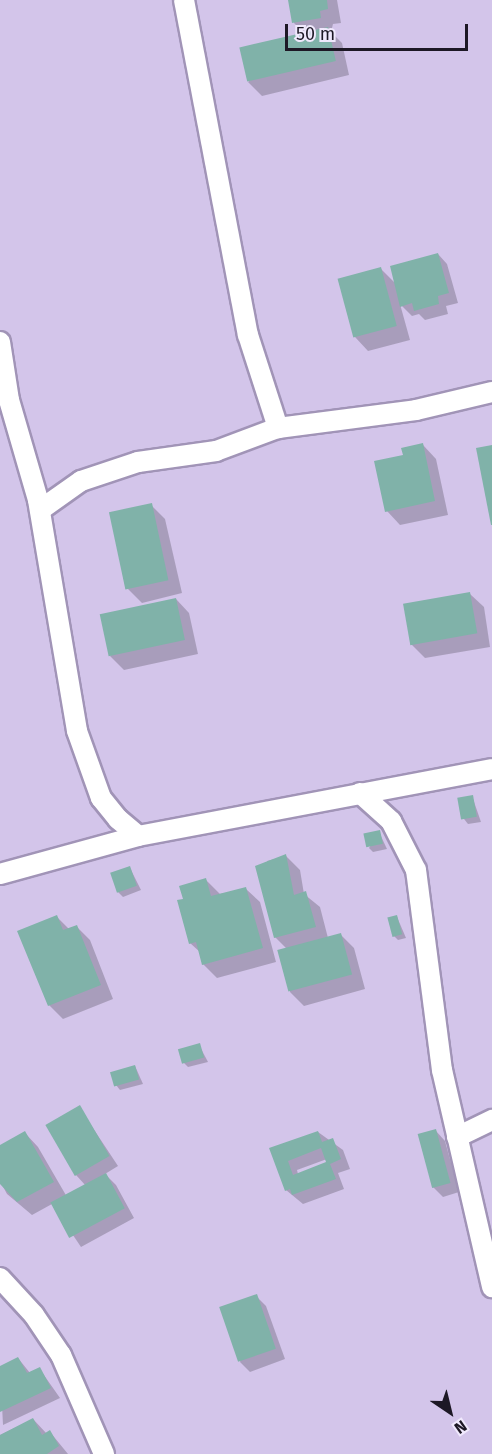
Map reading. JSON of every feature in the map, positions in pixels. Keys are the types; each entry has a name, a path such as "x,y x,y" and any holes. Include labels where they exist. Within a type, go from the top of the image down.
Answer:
{"street":[{"path":"184,0 248,335 278,428"},
{"path":"0,342 9,400 40,510 77,731 88,768 101,798 138,836"},
{"path":"40,510 81,481 159,457 216,451 278,428 416,410 492,392"},
{"path":"0,874 138,836 492,769"},
{"path":"360,793 391,821 416,870 442,1070 492,1287"},
{"path":"457,1137 492,1120"},
{"path":"0,1278 34,1315 61,1355 104,1454"}],"building":[{"path":"288,0 327,0 328,9 320,11 321,18 292,23"},
{"path":"328,27 336,61 247,82 239,47"},
{"path":"438,253 449,293 438,296 439,304 414,311 412,303 400,307 390,266"},
{"path":"381,267 397,326 353,338 338,279"},
{"path":"423,443 435,501 385,512 374,461 403,455 401,448"},
{"path":"492,445 492,525 491,525 476,448"},
{"path":"152,503 168,580 125,589 109,512"},
{"path":"470,592 477,633 410,645 403,604"},
{"path":"176,598 185,640 109,656 100,614"},
{"path":"473,795 477,817 461,819 457,798"},
{"path":"380,830 383,844 366,847 363,834"},
{"path":"286,854 294,895 306,891 316,927 274,938 255,866"},
{"path":"130,866 137,886 117,893 110,873"},
{"path":"206,878 211,896 246,887 263,948 202,965 196,942 189,944 177,900 183,899 179,886"},
{"path":"57,915 63,930 77,925 101,985 48,1006 17,931"},
{"path":"397,915 402,934 393,937 387,918"},
{"path":"341,933 352,975 288,992 277,950"},
{"path":"200,1043 204,1057 182,1064 178,1049"},
{"path":"135,1065 139,1079 114,1087 110,1072"},
{"path":"80,1105 110,1156 75,1176 45,1125"},
{"path":"436,1129 450,1183 432,1188 418,1134"},
{"path":"25,1131 54,1182 17,1202 0,1184 0,1145"},
{"path":"318,1131 322,1142 333,1138 341,1159 330,1164 336,1179 292,1195 290,1189 285,1191 269,1148","holes":["321,1148 326,1162 293,1175 288,1161"]},
{"path":"106,1173 125,1208 69,1238 50,1203"},
{"path":"257,1294 276,1349 238,1362 219,1307"},
{"path":"18,1357 27,1373 40,1367 51,1388 0,1412 0,1366"},
{"path":"33,1418 42,1435 50,1430 59,1446 47,1454 0,1454 0,1435"}]}
